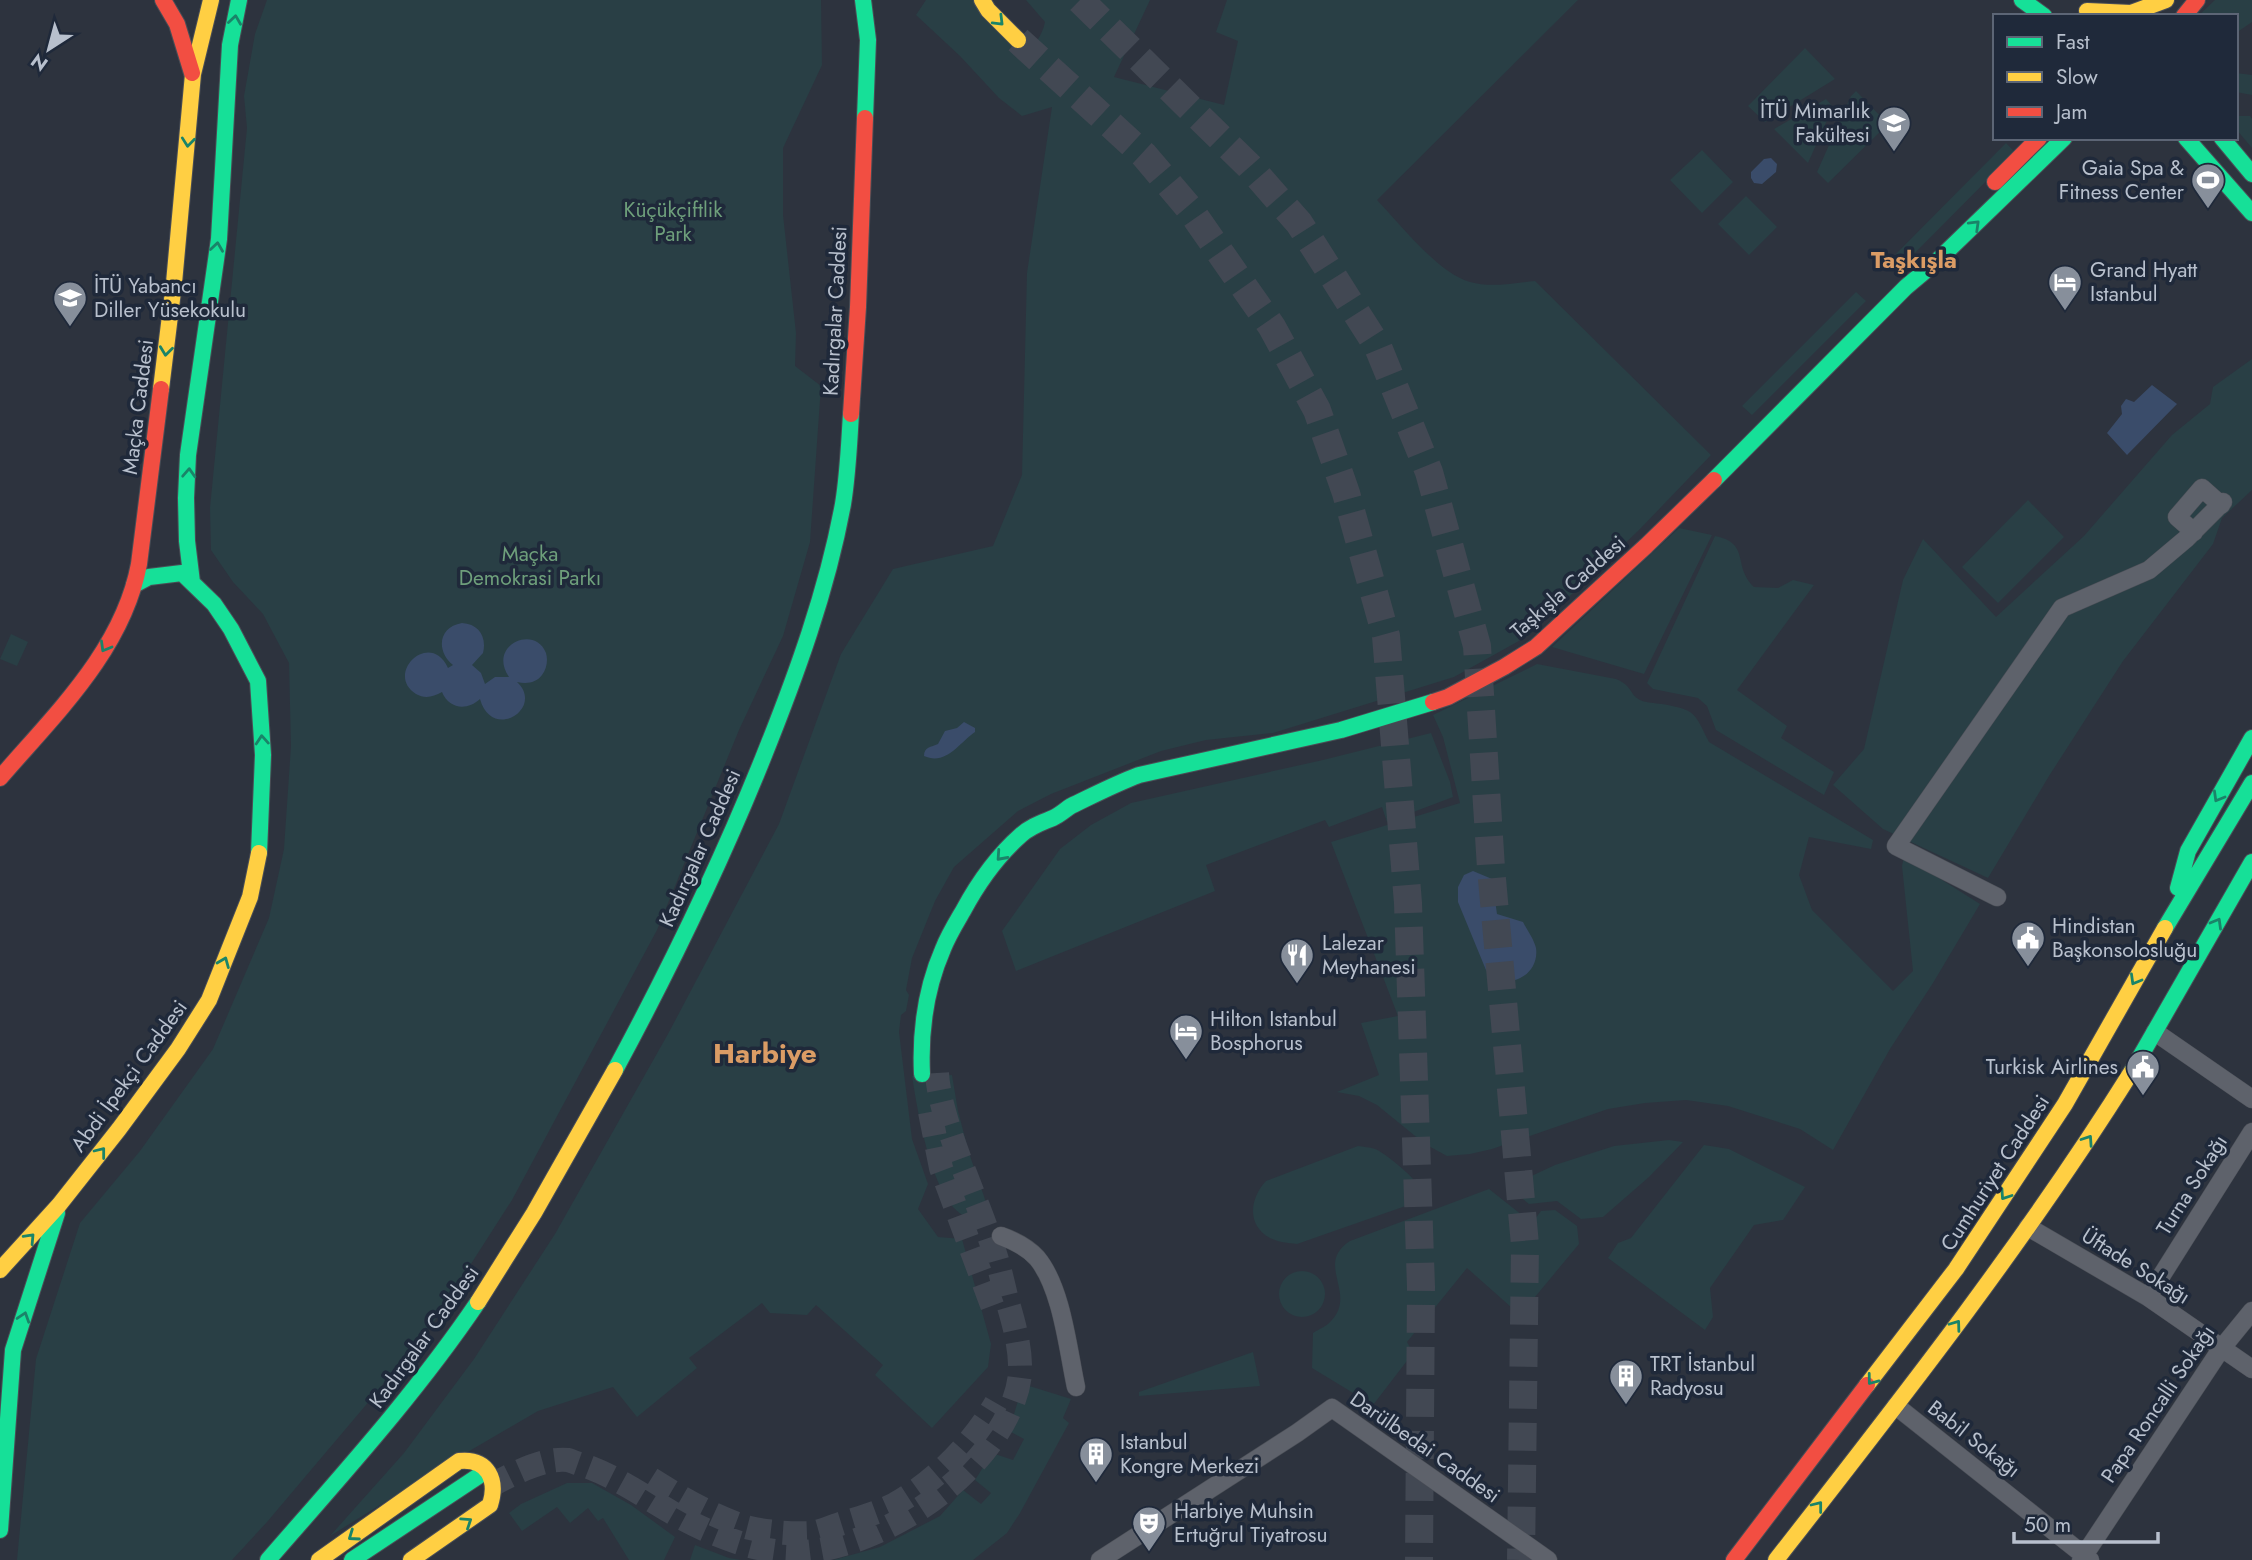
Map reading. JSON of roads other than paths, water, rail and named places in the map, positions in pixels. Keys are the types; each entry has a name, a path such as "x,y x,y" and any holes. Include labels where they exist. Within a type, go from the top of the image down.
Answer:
{"main road":[{"path":"163,0 177,23 193,74"},
{"name":"Maçka Caddesi","path":"0,778 93,666 108,642 134,585 174,283 193,74 211,0"},
{"path":"134,585 149,577 187,578 188,469 219,239 229,69 239,0"},
{"path":"863,0 867,40"},
{"path":"867,40 881,0"},
{"path":"982,0 988,10 1018,40"},
{"path":"2022,0 2041,14"},
{"path":"2085,9 2131,13 2166,0"},
{"path":"2165,14 2181,0"},
{"path":"2186,14 2197,0"},
{"name":"Kadırgalar Caddesi","path":"268,1560 428,1373 493,1279 546,1195 641,1023 691,924 790,691 825,586 848,468 858,307 867,40"},
{"name":"Taşkışla Caddesi","path":"1906,287 1921,261 1943,234 2037,140"},
{"name":"Taşkışla Caddesi","path":"1005,875 972,923 947,982 936,1053 929,1074 920,1046 932,980 943,948 976,887 995,861 1037,823 1055,817 1070,806 1112,785 1139,775 1168,767 1217,760 1341,730 1448,697 1535,647 1749,446 1906,287 1937,261 2062,140"},
{"path":"2181,140 2214,168"},
{"path":"2188,140 2252,214"},
{"path":"2224,140 2252,174"},
{"name":"Abdi İpekçi Caddesi","path":"0,1270 59,1205 171,1059 209,1000 250,897 260,849 263,755 258,681 231,629 214,604 171,564 140,554"},
{"path":"2169,920 2188,851 2252,738"},
{"name":"Cumhuriyet Caddesi","path":"1734,1560 1956,1269 2065,1104 2169,920 2252,783"},
{"name":"Taşkışla Caddesi","path":"1026,852 1055,817"},
{"path":"1776,1560 1896,1406 2028,1227 2093,1133 2155,1032 2252,862"},
{"path":"0,1530 13,1350 59,1205"},
{"path":"0,1352 12,1382"},
{"path":"319,1560 459,1461 477,1461 488,1471 494,1485 494,1497 490,1505 411,1560"},
{"path":"352,1560 484,1481 380,1560"}],"street":[{"path":"1997,897 1896,846 2062,608 2149,570 2194,532 2222,503 2202,488 2177,517 2194,532"},
{"path":"2155,1032 2252,1099"},
{"name":"Turna Sokağı","path":"2148,1297 2252,1132"},
{"name":"Üftade Sokağı","path":"2028,1227 2148,1297 2252,1369"},
{"path":"1001,1236 1023,1245 1039,1260 1049,1277 1056,1294 1076,1387"},
{"name":"Papa Roncalli Sokağı","path":"2085,1558 2221,1349 2252,1311"},
{"name":"Babil Sokağı","path":"1896,1406 2085,1558"},
{"name":"Darülbedai Caddesi","path":"1100,1560 1332,1408 1548,1560"}],"water":[{"path":"1771,158 1777,164 1776,172 1762,184 1754,183 1751,172 1764,159"},
{"path":"2152,385 2177,404 2127,455 2107,433 2122,414 2121,406 2126,399 2134,402"},
{"path":"462,623 473,626 483,637 483,653 472,665 481,673 485,684 495,677 509,677 504,666 504,656 515,642 532,640 540,644 546,653 546,667 540,678 531,682 517,682 524,692 525,702 514,716 495,718 486,712 480,699 464,707 449,702 442,692 423,696 407,686 407,667 413,659 422,654 431,653 440,657 448,668 453,665 444,653 442,640 448,629"},
{"path":"964,722 975,728 975,732 958,747 939,758 924,756 927,749 938,744 945,731 957,728"},
{"path":"1473,871 1492,879 1497,914 1523,922 1534,941 1536,958 1527,974 1519,979 1502,980 1493,977 1486,970 1458,902 1458,887 1464,875"}],"tunnel":[{"path":"1080,0 1249,166 1299,223 1378,347 1429,472 1477,646 1491,868 1525,1245 1521,1560"},
{"path":"1018,40 1144,155 1189,208 1272,327 1317,410 1346,493 1386,636 1408,903 1421,1287 1419,1560"},
{"path":"488,1487 537,1464 568,1460 595,1469 708,1531 761,1549 797,1552 820,1550 868,1536 912,1513 961,1476 985,1451 1005,1421 1017,1389 1020,1364 998,1262 948,1125 937,1073"},
{"path":"930,1112 941,1168 995,1313"},
{"path":"651,1479 697,1506 746,1527 778,1532 814,1532 882,1510 910,1495 952,1460 996,1403"}],"place":[{"name":"İTÜ Mimarlık Fakültesi","path":"1894,153"},
{"name":"Gaia Spa & Fitness Center","path":"2208,210"},
{"name":"Grand Hyatt Istanbul","path":"2065,312"},
{"name":"İTÜ Yabancı Diller Yüsekokulu","path":"70,328"},
{"name":"Hindistan Başkonsolosluğu","path":"2028,968"},
{"name":"Lalezar Meyhanesi","path":"1297,985"},
{"name":"Hilton Istanbul Bosphorus","path":"1186,1061"},
{"name":"Turkisk Airlines","path":"2143,1097"},
{"name":"TRT İstanbul Radyosu","path":"1626,1406"},
{"name":"Istanbul Kongre Merkezi","path":"1096,1484"},
{"name":"Harbiye Muhsin Ertuğrul Tiyatrosu","path":"1149,1553"}],"district":[{"name":"Taşkışla","path":"1914,260"},
{"name":"Harbiye","path":"765,1053"}],"park label":[{"name":"Küçükçiftlik Park","path":"673,222"},
{"name":"Maçka Demokrasi Parkı","path":"530,566"}]}
